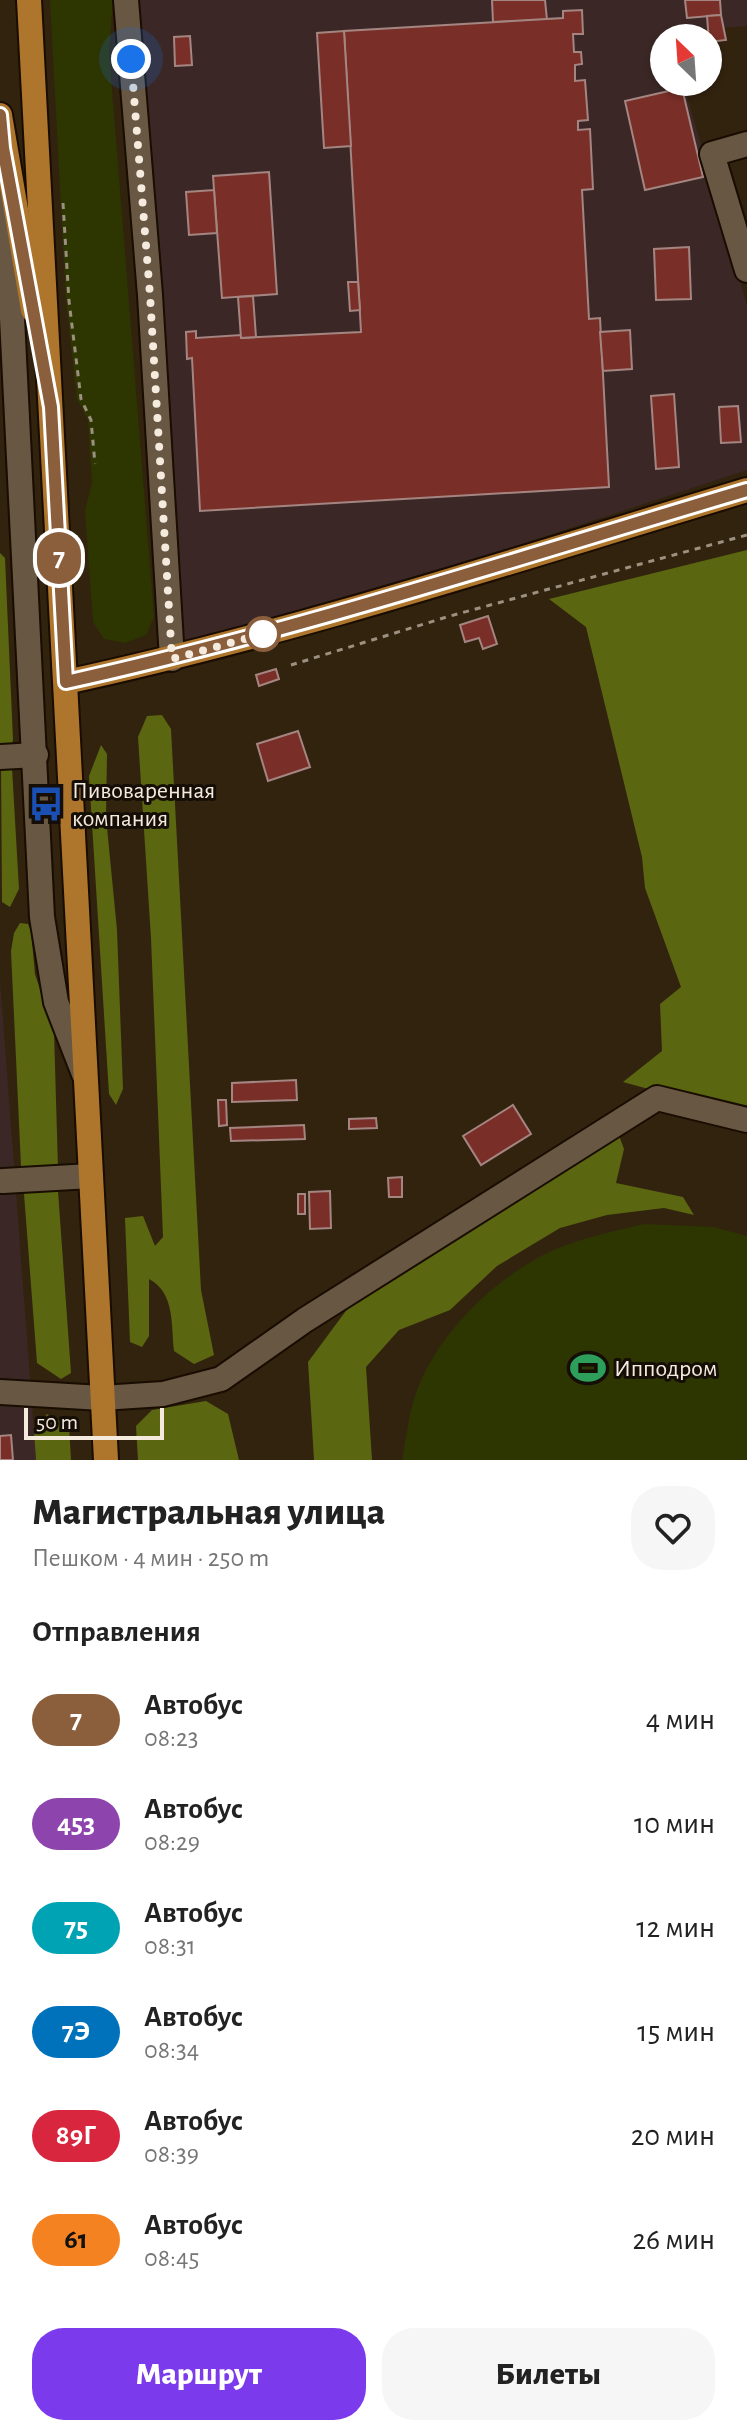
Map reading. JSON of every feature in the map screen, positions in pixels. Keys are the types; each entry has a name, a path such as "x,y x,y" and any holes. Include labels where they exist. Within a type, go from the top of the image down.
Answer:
{"main road":[{"path":"29,0 106,1460"},
{"path":"0,115 3,148 51,407"},
{"path":"66,682 172,659 747,490"}],"street":[{"path":"126,0 150,295 172,659"},
{"path":"747,144 712,154 747,270"},
{"path":"3,148 42,917 56,1002 85,1077"},
{"path":"0,757 36,755"},
{"path":"0,1392 102,1398 163,1394 221,1379 305,1320 657,1098 747,1120"},
{"path":"3,1181 91,1176"}],"path":[{"path":"62,190 69,301 81,399 91,420 95,464"},
{"path":"291,665 450,616 747,535"}],"shaded area":[{"path":"113,0 747,0 747,26 650,24 650,96 687,96 747,306 747,470 172,659"},
{"path":"0,980 34,1432 36,1460 0,1460"}],"green space":[{"path":"50,0 113,0 109,52 154,617 146,635 125,643 104,639 93,622 85,510 92,483 88,420 77,399 66,301"},
{"path":"747,550 747,1116 623,1082 662,1051 660,1004 681,987 645,888 642,857 586,627 549,599"},
{"path":"0,553 5,558 13,740 10,751 0,749"},
{"path":"162,715 171,729 201,1290 214,1355 194,1364 174,1351 168,1301 149,1279 149,1336 142,1347 130,1342 125,1218 143,1216 155,1246 163,1237 151,938 138,737 147,716"},
{"path":"101,745 107,754 106,817 117,930 123,1089 116,1105 109,1094 89,776"},
{"path":"1,766 12,768 19,889 10,907 2,902"},
{"path":"20,923 28,924 31,931 35,974 54,1032 58,1168 39,1171 21,1166 11,951 14,933"},
{"path":"617,1130 624,1149 616,1183 683,1197 694,1215 664,1208 607,1215 560,1228 497,1266 450,1310 399,1330 366,1367 372,1460 314,1460 308,1362 354,1300"},
{"path":"39,1186 58,1191 71,1373 61,1379 37,1363 24,1194"},
{"name":"Ипподром","path":"644,1224 714,1227 747,1236 747,1460 402,1460 412,1407 422,1378 446,1338 477,1303 513,1273 545,1254 586,1238"},
{"path":"206,1401 228,1414 239,1460 138,1460 136,1426 152,1410"},
{"path":"47,1414 69,1426 71,1460 36,1460 34,1432"}],"building":[{"path":"492,0 545,0 547,20 493,22"},
{"path":"685,0 720,0 721,15 687,18"},
{"path":"582,10 583,34 573,34 574,52 581,52 582,64 575,65 575,81 585,80 588,120 578,121 578,130 590,129 593,189 582,190 589,319 600,318 609,487 200,511 192,358 187,359 186,332 196,331 196,338 241,335 241,338 361,332 344,31 563,18 563,11"},
{"path":"721,15 726,40 722,40 722,24 708,24 707,16"},
{"path":"344,31 351,146 324,148 317,33"},
{"path":"190,36 192,65 175,66 174,37"},
{"path":"650,95 684,96 703,177 645,190 625,101"},
{"path":"269,172 277,294 222,298 213,176"},
{"path":"214,190 217,233 189,235 186,192"},
{"path":"689,247 691,299 656,300 654,249"},
{"path":"348,282 358,282 360,310 350,311"},
{"path":"253,296 256,337 241,338 238,297"},
{"path":"630,330 632,369 603,371 600,332"},
{"path":"674,394 679,467 656,469 651,396"},
{"path":"738,406 741,442 721,443 719,407"},
{"path":"488,616 497,644 483,649 479,638 465,642 460,625"},
{"path":"276,669 279,679 259,686 256,675"},
{"path":"298,731 310,767 268,781 257,744"},
{"path":"296,1080 297,1100 232,1102 232,1083"},
{"path":"218,1100 226,1100 227,1125 219,1126"},
{"path":"513,1105 531,1134 481,1165 463,1136"},
{"path":"376,1118 377,1128 349,1129 349,1119"},
{"path":"304,1125 305,1139 231,1141 230,1128"},
{"path":"402,1177 402,1197 389,1197 388,1178"},
{"path":"330,1191 331,1228 310,1229 309,1192"},
{"path":"298,1194 305,1194 305,1214 298,1214"},
{"path":"11,1435 13,1460 0,1460 0,1436"}],"bus line":[{"name":"7","path":"0,115 3,148 51,407 66,682 172,659 311,620 747,490"}],"place":[{"name":"Пивоваренная компания","path":"46,804"},
{"name":"Ипподром","path":"588,1368"}],"route":[{"path":"131,59 150,295 172,659 263,634"}]}
